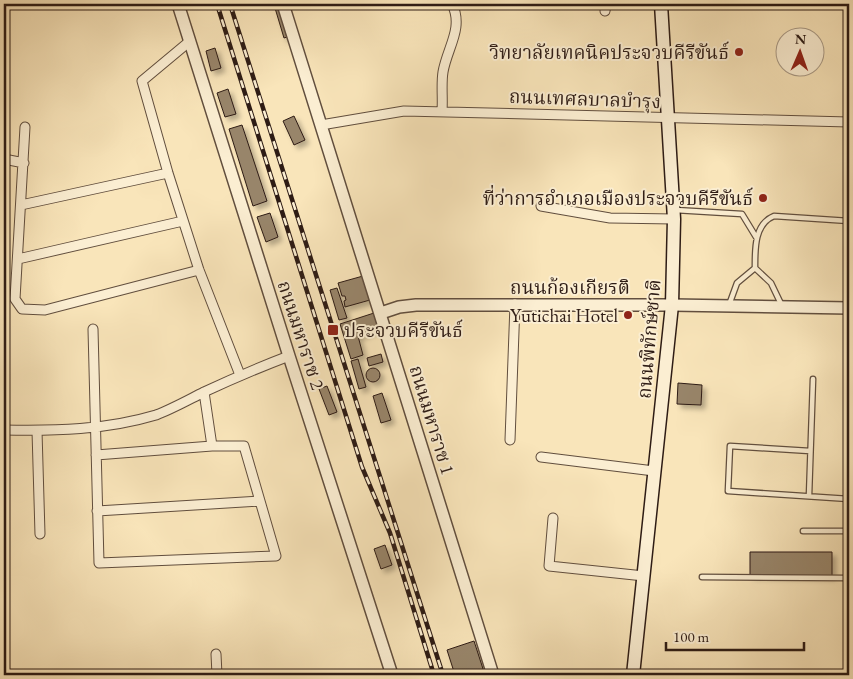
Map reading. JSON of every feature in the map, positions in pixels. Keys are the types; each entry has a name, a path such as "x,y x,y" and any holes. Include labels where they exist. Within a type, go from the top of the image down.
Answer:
{"main road":[{"name":"ถนนพิทักษ์ชาติ","path":"633,675 672,304 674,215 660,4"}],"street":[{"name":"ถนนมหาราช 2","path":"178,4 392,675"},
{"name":"ถนนมหาราช 1","path":"282,4 381,313 493,675"},
{"path":"442,111 443,72 456,35 456,12 452,4"},
{"path":"190,41 142,80 168,173 199,270 240,375"},
{"name":"ถนนเทศลบาลบำรุง","path":"321,124 404,111 849,122"},
{"path":"25,127 15,299 22,309 45,310 199,270"},
{"path":"4,160 24,162"},
{"path":"21,205 168,173"},
{"path":"541,206 610,218 674,215"},
{"path":"18,258 183,221"},
{"path":"510,440 516,304"},
{"name":"ถนนก้องเกียรติ","path":"381,313 399,307 416,305 672,304 849,308"},
{"path":"93,329 97,511 99,563 276,556 244,446 212,446 96,455"},
{"path":"4,430 37,431 95,428 126,423 158,414 240,375 289,356"},
{"path":"204,392 212,446"},
{"path":"37,431 40,534"},
{"path":"542,457 654,472"},
{"path":"97,511 260,501"},
{"path":"553,518 549,566 644,576"},
{"path":"216,654 217,675 306,675"}],"lane":[{"path":"674,215 742,214 756,237"},
{"path":"729,305 737,284 755,268 756,237 769,218 774,216 849,221"},
{"path":"755,268 771,283 783,307"},
{"path":"809,496 814,379"},
{"path":"810,451 730,446 728,491 849,499"},
{"path":"803,532 849,532"},
{"path":"702,577 849,578"}],"building":[{"path":"278,7 287,37 284,38 275,8"},
{"path":"215,48 221,68 211,71 206,51"},
{"path":"228,89 236,114 225,117 217,93"},
{"path":"294,116 305,140 294,145 283,121"},
{"path":"242,125 267,201 253,206 229,129"},
{"path":"270,213 278,237 266,242 257,217"},
{"path":"363,276 370,300 345,307 345,296 342,296 338,283"},
{"path":"337,288 347,318 339,320 330,290"},
{"path":"374,313 379,328 358,336 363,355 351,359 340,324"},
{"path":"381,354 383,362 369,366 367,358"},
{"path":"358,359 366,387 359,389 351,361"},
{"path":"373,368 378,370 380,375 378,380 373,382 368,380 366,375 368,370"},
{"path":"678,383 702,385 701,405 677,404"},
{"path":"327,386 337,412 329,415 319,389"},
{"path":"382,393 391,420 381,423 373,396"},
{"path":"385,545 392,565 381,569 374,549"},
{"path":"750,552 832,552 832,576 750,575"},
{"path":"474,641 485,675 455,675 447,650"}],"railway":[{"path":"217,4 362,467 390,533 434,675"},
{"path":"230,4 443,675"}],"place":[{"name":"วิทยาลัยเทคนิคประจวบคีรีขันธ์","path":"739,52"},
{"name":"ที่ว่าการอำเภอเมืองประจวบคีรีขันธ์","path":"763,198"},
{"name":"Yutichai Hotel","path":"628,315"},
{"name":"ประจวบคีรีขันธ์","path":"333,330"}]}
